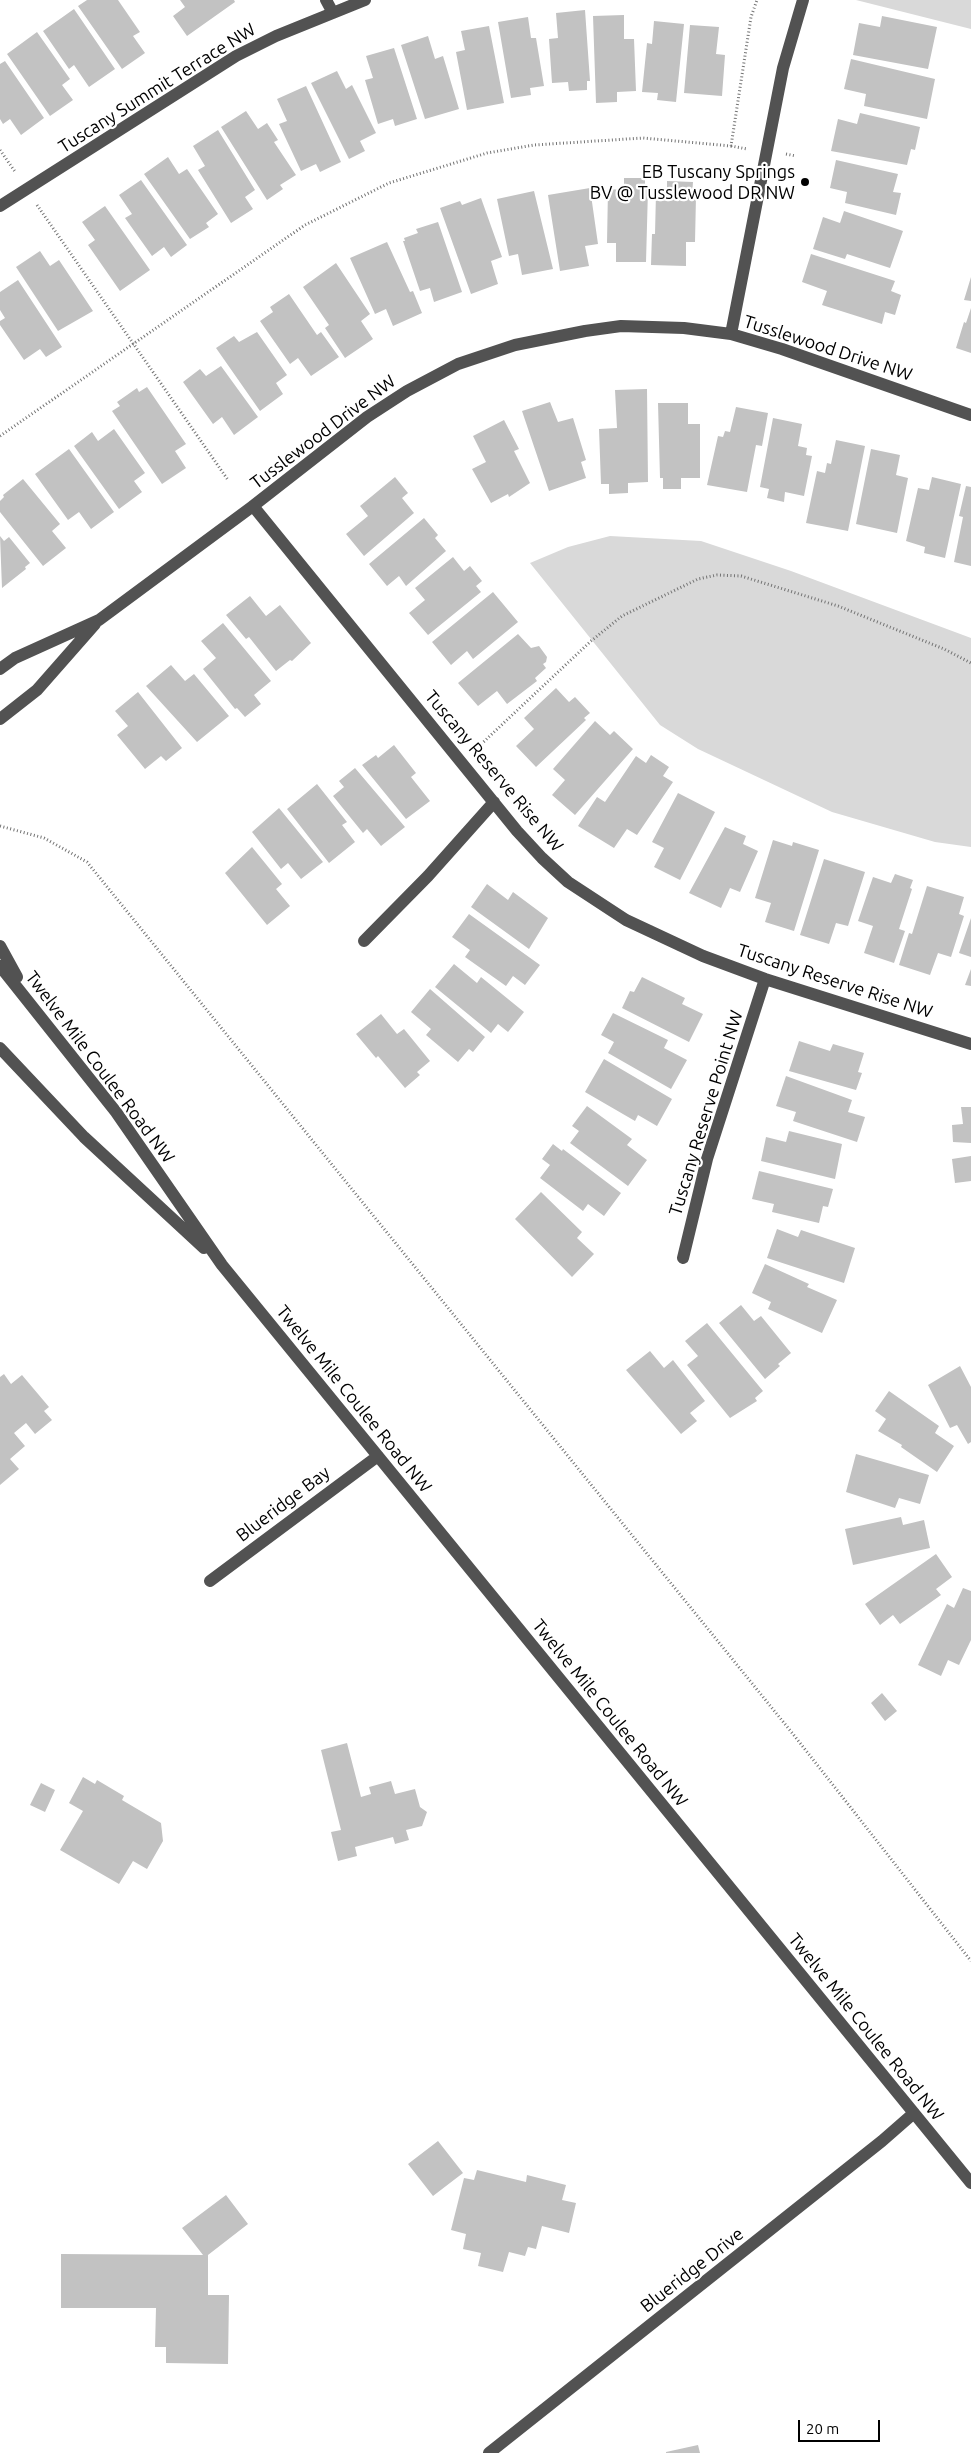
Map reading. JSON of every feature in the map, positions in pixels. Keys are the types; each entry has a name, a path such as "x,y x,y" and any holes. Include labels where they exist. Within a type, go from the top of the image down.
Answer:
{"street":[{"path":"326,0 333,12"},
{"name":"Tuscany Summit Terrace NW","path":"0,206 236,56 333,12 365,0"},
{"path":"731,334 783,68 803,0"},
{"name":"Tusslewood Drive NW","path":"0,669 15,658 98,620 252,506 367,417 407,391 458,364 515,345 585,330 621,326 684,328 731,334 866,377 971,416"},
{"name":"Tuscany Reserve Rise NW","path":"252,506 542,858 596,902 661,938 765,979 971,1044"},
{"name":"Tusslewood Drive NW","path":"0,719 37,690 98,620"},
{"path":"364,941 428,876 494,802"},
{"path":"0,946 33,1008"},
{"name":"Twelve Mile Coulee Road NW","path":"0,966 116,1112 222,1265 971,2183"},
{"name":"Tuscany Reserve Point NW","path":"682,1258 708,1159 765,979"},
{"name":"Twelve Mile Coulee Road NW","path":"0,1048 84,1137 222,1265"},
{"name":"Blueridge Bay","path":"210,1581 378,1456"},
{"name":"Blueridge Drive","path":"490,2453 874,2148 914,2113"}],"path":[{"path":"0,436 305,225 389,183 439,166 487,153 534,145 643,138 731,146 751,17 757,0"},
{"path":"0,150 14,172"},
{"path":"39,208 228,480"},
{"path":"478,748 591,641 622,616 698,579 717,575 741,576 838,606 944,648 971,663"},
{"path":"0,826 44,838 86,862 793,1734 971,1961"}],"shaded area":[{"path":"856,0 971,0 971,29"},
{"path":"610,536 701,541 791,571 971,638 971,847 935,842 832,812 698,749 660,725 530,563 568,547"}],"building":[{"path":"87,0 118,0 140,32 133,36 145,53 122,69 78,6"},
{"path":"180,0 234,0 235,2 187,36 173,16 185,7"},
{"path":"74,9 115,69 89,87 74,65 69,69 43,31"},
{"path":"585,10 590,81 587,81 587,90 569,91 568,82 552,83 549,39 558,38 556,13"},
{"path":"624,15 624,39 634,39 636,91 617,92 617,102 596,103 593,16"},
{"path":"882,16 937,27 928,69 853,55 859,23 880,27"},
{"path":"528,17 531,38 536,38 544,86 530,88 531,95 511,98 498,22"},
{"path":"654,21 684,24 676,102 657,100 658,93 642,92 647,43 652,44"},
{"path":"690,25 719,27 716,54 725,55 722,96 684,93"},
{"path":"489,26 504,103 467,110 456,52 465,50 461,31"},
{"path":"37,32 70,79 62,85 73,100 50,116 7,54"},
{"path":"428,36 435,59 443,56 459,109 425,119 401,45"},
{"path":"394,48 417,119 395,126 393,119 378,124 365,80 373,78 366,56"},
{"path":"851,59 935,79 927,119 864,106 866,94 844,89"},
{"path":"5,61 44,118 21,135 10,119 3,124 0,119 0,64"},
{"path":"337,71 346,89 352,85 376,133 360,141 365,151 349,159 311,83"},
{"path":"306,86 341,162 320,172 316,164 301,171 279,124 287,121 277,99"},
{"path":"246,111 258,129 267,123 278,140 274,142 296,175 280,185 283,189 267,200 221,127"},
{"path":"860,113 920,127 915,150 911,149 907,165 831,151 838,119 857,124"},
{"path":"218,130 255,190 245,197 253,209 231,223 198,170 205,166 193,146"},
{"path":"168,157 179,174 187,169 218,214 206,223 209,227 190,239 144,174"},
{"path":"836,160 898,174 893,192 901,193 896,215 845,203 847,192 830,188"},
{"path":"624,178 645,178 645,189 648,189 646,262 616,262 616,243 607,243 608,189 624,190"},
{"path":"141,180 187,245 171,257 164,247 152,256 125,218 132,214 119,195"},
{"path":"667,181 693,182 692,195 696,196 695,242 686,242 686,266 651,265 652,234 655,234 656,193 667,193"},
{"path":"590,188 598,244 585,246 589,266 560,271 548,195"},
{"path":"534,191 553,269 522,275 518,254 509,256 497,199"},
{"path":"481,198 502,257 491,261 498,284 471,294 440,208 460,201 462,205"},
{"path":"105,206 150,270 120,291 88,245 95,240 82,222"},
{"path":"844,211 903,231 890,268 847,254 845,259 813,249 823,217 840,223"},
{"path":"438,222 462,292 434,302 430,288 420,291 403,241 405,241 404,238 418,233 416,229"},
{"path":"387,242 410,292 413,291 422,313 393,326 386,309 375,314 350,258"},
{"path":"40,251 50,266 59,260 93,311 58,331 16,267"},
{"path":"811,254 895,281 891,291 901,295 895,315 885,312 882,324 822,305 827,291 802,282"},
{"path":"336,263 370,314 361,321 373,339 345,358 325,328 329,325 303,287"},
{"path":"971,277 971,301 964,300"},
{"path":"18,280 62,347 46,357 40,349 24,360 0,325 0,321 5,318 0,310 0,292"},
{"path":"289,294 317,335 321,332 339,357 311,376 298,358 290,364 260,321 273,312 270,307"},
{"path":"971,308 971,353 956,348 964,322 966,323"},
{"path":"257,332 287,375 276,383 283,394 260,411 216,348 234,336 239,342"},
{"path":"221,366 258,417 234,435 222,417 213,424 183,382 200,369 206,376"},
{"path":"147,387 186,444 175,451 186,468 162,484 112,411 120,406 117,402 137,388 139,392"},
{"path":"647,389 648,482 628,483 628,493 609,494 609,484 601,484 599,429 617,428 615,390"},
{"path":"550,402 558,422 573,418 586,460 581,462 586,478 549,491 522,411"},
{"path":"658,403 688,403 688,424 700,424 700,478 681,478 681,489 663,489 663,478 660,478"},
{"path":"736,407 768,413 762,446 756,445 747,492 707,485 718,436 723,437 725,431 730,432"},
{"path":"773,418 802,424 798,446 807,448 806,455 812,456 804,496 785,492 784,502 767,498 769,489 760,487"},
{"path":"504,420 519,449 514,451 530,483 509,497 508,494 491,503 472,469 486,462 473,436"},
{"path":"114,429 145,473 134,481 142,492 119,509 74,446 92,432 98,441"},
{"path":"836,440 865,446 848,531 806,523 817,471 825,473 827,463 831,464"},
{"path":"69,449 114,512 91,529 79,512 68,520 35,474"},
{"path":"871,449 900,455 896,475 908,478 897,533 856,524"},
{"path":"395,477 408,493 402,498 414,513 364,556 346,534 368,516 360,506"},
{"path":"932,477 961,484 945,558 924,553 925,547 906,541 918,488 929,490"},
{"path":"23,479 60,524 52,531 66,548 43,566 0,512 0,501 4,497 3,495"},
{"path":"966,486 971,487 971,566 954,562 963,517 959,516"},
{"path":"424,518 438,535 435,538 446,551 406,586 399,576 387,586 369,564"},
{"path":"0,536 4,541 9,537 30,563 25,567 26,569 2,588"},
{"path":"453,557 464,571 470,566 482,581 476,586 481,592 428,635 409,613 425,600 415,588"},
{"path":"493,592 518,622 473,659 467,651 451,665 432,642"},
{"path":"250,596 266,616 280,605 311,643 292,661 290,660 276,671 249,637 246,639 226,615"},
{"path":"223,623 271,681 254,695 261,704 245,717 237,708 235,709 203,669 216,658 201,641"},
{"path":"518,634 531,648 539,646 547,657 546,662 543,664 546,668 535,678 537,681 507,704 497,691 478,706 458,683"},
{"path":"171,665 185,681 194,674 229,716 197,742 146,686"},
{"path":"556,688 569,702 575,697 590,713 584,718 586,720 536,767 516,746 534,729 524,718"},
{"path":"138,692 182,748 166,761 161,756 145,769 117,735 128,726 115,711"},
{"path":"595,721 610,735 614,731 633,749 575,815 552,795 565,780 553,769"},
{"path":"394,745 416,773 411,777 430,801 406,819 362,765 376,755 378,758"},
{"path":"651,755 669,767 663,776 673,782 637,835 627,829 614,848 578,826 597,797 605,802 636,756 646,763"},
{"path":"355,768 405,827 381,846 367,829 363,833 333,796 344,787 339,781"},
{"path":"317,784 347,822 342,825 355,842 329,863 287,809"},
{"path":"678,793 715,812 680,880 654,867 664,848 652,842"},
{"path":"279,808 323,862 301,879 288,863 281,869 252,832"},
{"path":"725,827 746,836 743,844 758,851 740,892 730,888 721,908 689,893"},
{"path":"773,840 792,846 793,842 819,850 794,931 765,922 771,903 755,898"},
{"path":"252,847 282,884 276,889 290,906 267,925 225,873"},
{"path":"824,859 865,872 848,926 836,923 829,944 800,935"},
{"path":"895,874 913,880 910,888 912,889 899,929 905,931 894,963 864,953 873,926 858,921 873,877 891,883"},
{"path":"487,884 508,900 513,892 548,918 529,949 471,907"},
{"path":"927,886 964,897 959,914 964,916 951,957 938,953 930,975 899,965 909,933 912,934"},
{"path":"469,914 540,965 525,985 513,976 506,986 465,957 470,950 452,937"},
{"path":"971,918 971,957 959,953"},
{"path":"454,964 477,983 481,977 524,1012 508,1032 498,1024 491,1033 435,987"},
{"path":"971,969 971,986 965,985"},
{"path":"642,977 685,998 682,1004 703,1014 689,1042 622,1008 630,991 634,992"},
{"path":"430,989 485,1037 473,1052 469,1049 458,1062 426,1035 431,1029 411,1012"},
{"path":"613,1013 668,1040 664,1048 687,1060 671,1089 608,1053 614,1042 601,1035"},
{"path":"381,1014 397,1034 404,1029 430,1061 417,1072 420,1075 405,1088 378,1056 376,1058 356,1034"},
{"path":"799,1041 830,1051 833,1044 864,1053 858,1072 862,1073 856,1090 789,1071"},
{"path":"604,1059 672,1099 657,1126 638,1115 635,1121 585,1092"},
{"path":"786,1076 852,1100 848,1112 865,1117 857,1142 793,1121 796,1112 776,1106"},
{"path":"587,1106 632,1139 627,1145 647,1160 628,1186 570,1143 579,1131 572,1126"},
{"path":"961,1107 971,1107 971,1143 953,1142 952,1125 963,1124"},
{"path":"789,1131 842,1144 835,1179 761,1161 766,1137 786,1142"},
{"path":"553,1144 562,1151 563,1149 621,1193 604,1216 588,1204 583,1211 540,1178 550,1165 542,1159"},
{"path":"971,1156 971,1181 955,1183 952,1159"},
{"path":"759,1171 833,1189 828,1207 823,1206 819,1223 772,1212 774,1204 752,1199"},
{"path":"541,1192 582,1232 577,1238 594,1254 572,1277 515,1219"},
{"path":"777,1229 798,1237 801,1230 855,1248 844,1283 767,1258"},
{"path":"765,1264 809,1284 807,1287 837,1300 822,1333 768,1309 771,1302 752,1293"},
{"path":"741,1305 754,1321 761,1316 791,1353 765,1379 719,1323"},
{"path":"707,1323 763,1391 755,1398 757,1401 730,1418 687,1365 698,1356 685,1341"},
{"path":"650,1351 664,1368 673,1360 705,1401 690,1413 697,1421 681,1434 626,1370"},
{"path":"960,1366 971,1387 971,1442 968,1444 957,1425 950,1428 928,1385"},
{"path":"4,1374 11,1384 22,1375 49,1407 44,1411 52,1420 35,1434 26,1423 14,1433 25,1446 10,1459 19,1469 0,1485 0,1377"},
{"path":"889,1391 939,1426 935,1433 954,1446 937,1472 901,1447 902,1445 878,1431 886,1419 875,1411"},
{"path":"856,1454 929,1475 920,1504 899,1498 895,1508 846,1492"},
{"path":"901,1517 903,1525 924,1520 930,1548 853,1565 845,1529"},
{"path":"936,1554 952,1577 936,1589 941,1595 900,1624 893,1615 880,1625 865,1604"},
{"path":"963,1588 971,1591 971,1640 959,1665 948,1660 941,1676 918,1665 947,1604 954,1608"},
{"path":"882,1693 897,1711 885,1721 871,1703"},
{"path":"347,1743 361,1797 371,1794 369,1787 391,1781 395,1794 415,1789 420,1807 427,1812 422,1826 406,1830 409,1840 395,1844 393,1837 355,1847 357,1856 338,1861 331,1832 341,1830 321,1750"},
{"path":"83,1777 95,1784 97,1780 124,1796 122,1800 161,1823 163,1841 147,1869 133,1861 119,1884 60,1850 83,1811 69,1803"},
{"path":"41,1783 55,1790 45,1812 30,1805"},
{"path":"438,2141 463,2173 433,2196 408,2164"},
{"path":"477,2170 526,2182 527,2175 566,2185 562,2200 576,2203 569,2233 542,2226 536,2249 528,2247 525,2256 509,2252 503,2272 478,2266 481,2253 463,2249 466,2234 451,2230 464,2178 474,2180"},
{"path":"226,2195 248,2224 208,2255 208,2295 229,2295 228,2364 166,2363 166,2347 155,2347 156,2308 61,2308 61,2254 203,2255 182,2228"},
{"path":"698,2445 700,2453 666,2453 666,2452"}],"place":[{"name":"EB Tuscany Springs BV @ Tusslewood DR NW","path":"805,182"}]}
